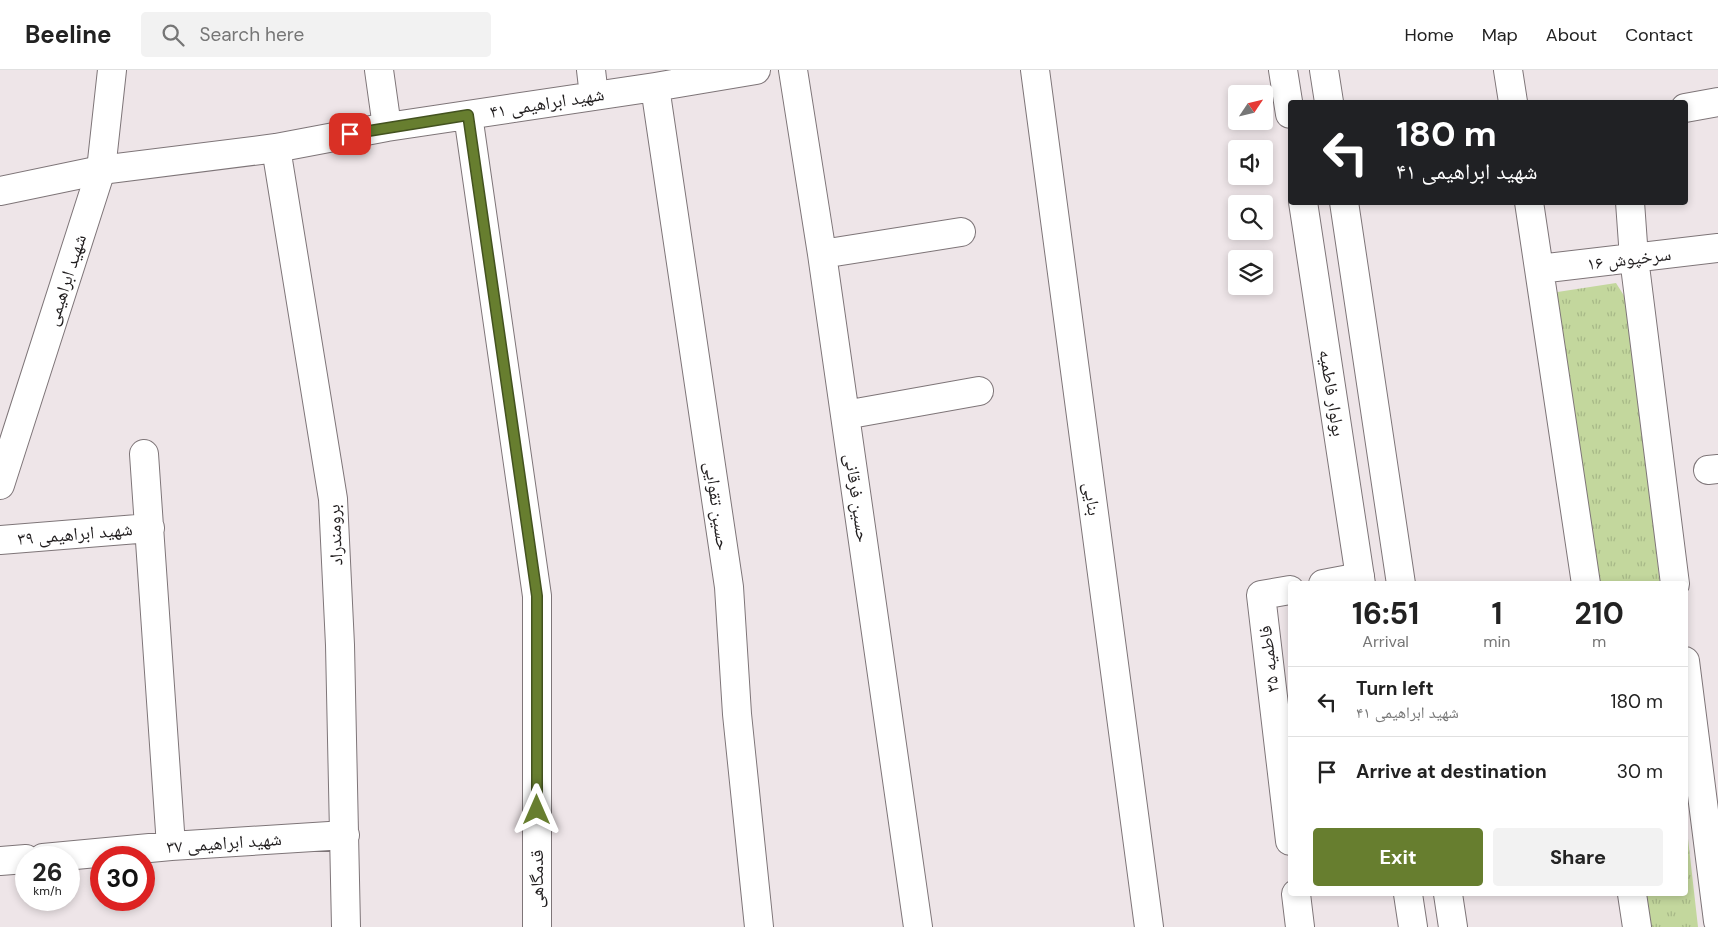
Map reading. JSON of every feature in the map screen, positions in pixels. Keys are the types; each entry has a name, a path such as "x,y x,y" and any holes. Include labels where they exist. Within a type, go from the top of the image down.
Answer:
{"street":[{"name":"شهید ابراهیمی","path":"0,486 101,170 112,70"},
{"path":"379,70 387,127"},
{"name":"شهید ابراهیمی ۴۱","path":"0,191 101,170 276,148 387,127 468,115 592,83 655,87 756,70"},
{"name":"حسین فرقانی","path":"793,70 822,254 918,927"},
{"name":"بنایی","path":"1035,70 1150,927"},
{"path":"1283,70 1288,101"},
{"path":"1324,70 1328,100"},
{"path":"1508,70 1513,100"},
{"name":"حسین تقوایی","path":"655,87 729,587 737,714 759,927"},
{"path":"1688,107 1718,102"},
{"name":"قدمگاهی","path":"468,115 537,596 537,927"},
{"name":"برومندراد","path":"276,148 333,498 340,645 346,927"},
{"name":"بولوار فاطمیه","path":"1303,205 1360,580"},
{"path":"1344,205 1401,581"},
{"path":"1529,205 1586,581"},
{"path":"1630,205 1634,258 1675,581"},
{"path":"822,254 961,232"},
{"name":"سرخپوش ۱۶","path":"1539,269 1718,248"},
{"path":"845,415 979,391"},
{"path":"144,454 171,846"},
{"name":"شهید ابراهیمی ۳۹","path":"0,540 150,528"},
{"name":"فاطمیه ۳۵","path":"1288,590 1261,595 1288,824"},
{"path":"1688,685 1718,921"},
{"name":"شهید ابراهیمی ۳۷","path":"80,855 171,846 344,835"},
{"path":"0,861 15,860"},
{"path":"1296,896 1300,927"},
{"path":"1408,896 1413,927"},
{"path":"1448,896 1453,927"},
{"path":"1632,896 1637,927"}],"green space":[{"path":"1616,283 1628,302 1660,581 1593,581 1551,293"},
{"path":"1688,839 1698,927 1644,927 1639,896 1688,896"}],"route":[{"path":"350,134 468,115 537,596 537,810"}]}
